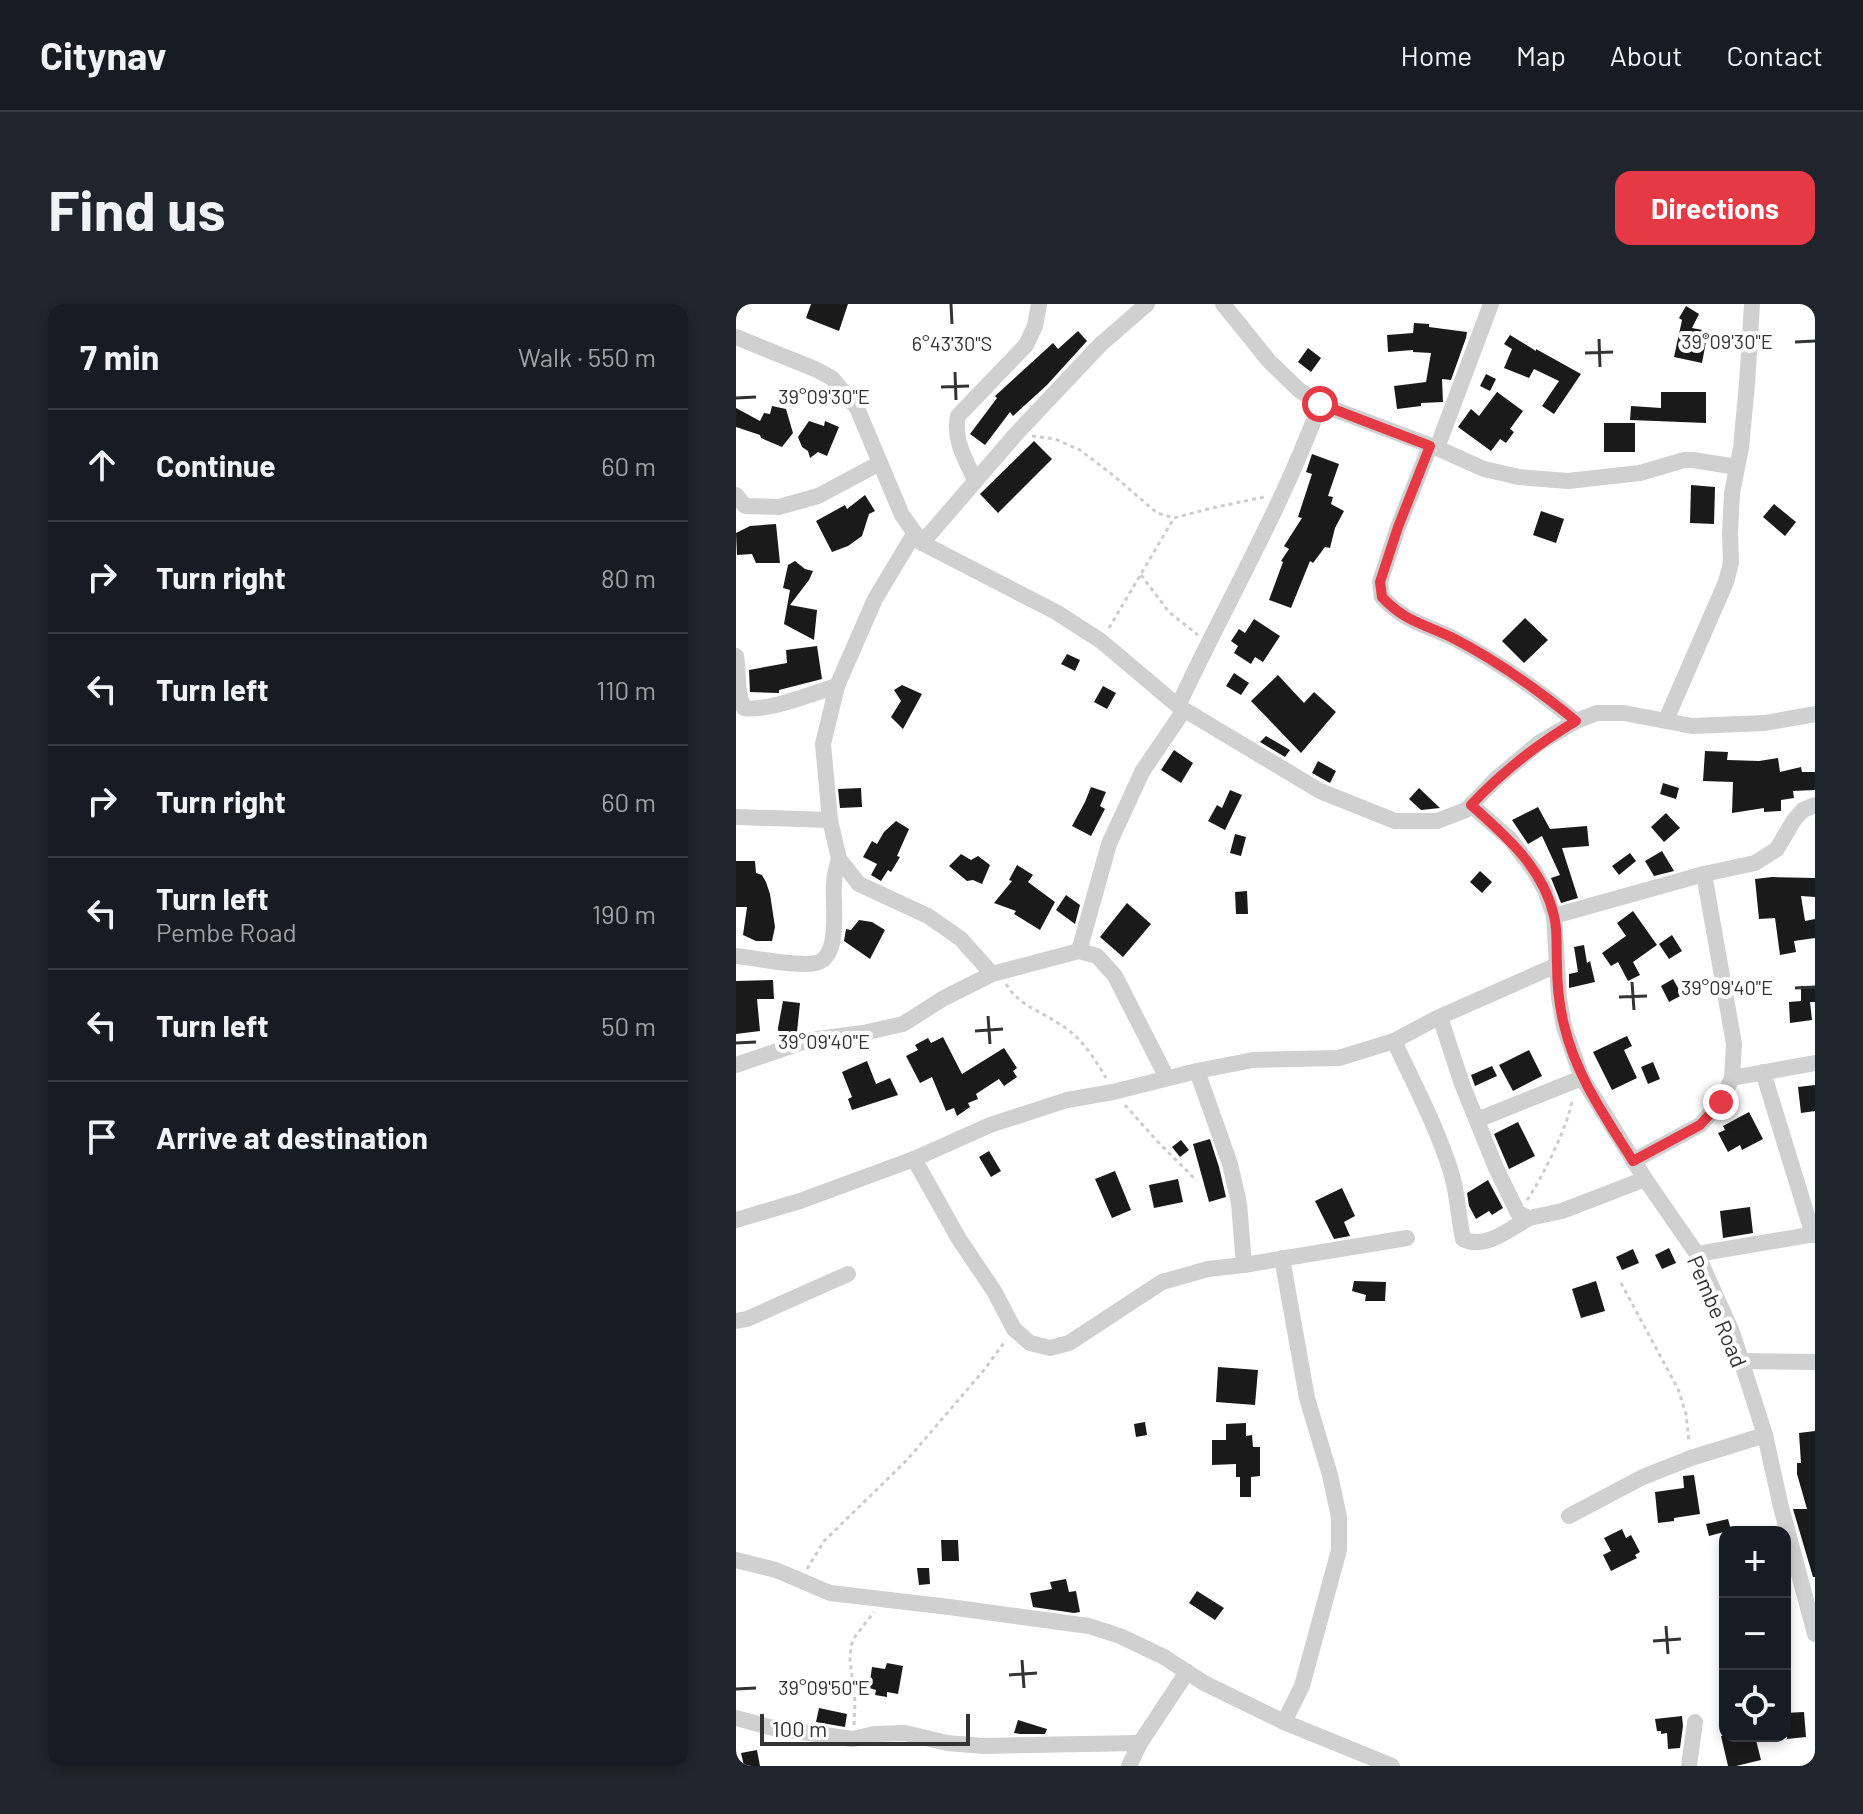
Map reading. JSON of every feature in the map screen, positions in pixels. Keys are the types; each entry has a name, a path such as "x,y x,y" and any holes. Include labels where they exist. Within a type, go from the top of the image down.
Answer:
{"street":[{"path":"975,480 958,441 958,416 1026,345 1035,326 1039,304"},
{"path":"995,974 961,939 928,916 859,884 839,859 830,820 823,744 837,686 875,599 918,538 1100,345 1147,304"},
{"path":"1223,304 1269,361 1299,390 1320,404 1484,469 1519,477 1568,481 1640,473 1684,460 1737,467"},
{"path":"1491,304 1389,555 1380,582 1382,597 1407,619 1451,637 1505,668 1576,721"},
{"path":"1666,720 1726,582 1731,563 1732,493 1747,384 1752,304"},
{"path":"736,337 832,378 857,408 902,515 918,538 1056,612 1101,641 1181,708 1320,791 1395,821 1437,821 1466,810 1497,778 1539,743 1576,721 1597,713 1624,713 1692,726 1765,723 1815,714"},
{"path":"1079,951 1109,844 1142,772 1181,708 1208,642 1303,452 1320,404"},
{"path":"736,495 745,506 779,507 818,496 880,463"},
{"path":"736,656 739,695 744,708 767,706 837,686"},
{"name":"Pembe Road","path":"1471,805 1510,839 1545,890 1554,916 1564,1027 1578,1080 1697,1254 1732,1332 1765,1435 1781,1507 1811,1601 1815,1634"},
{"path":"1554,916 1755,863 1777,849 1794,820 1803,810 1815,805"},
{"path":"736,817 830,820"},
{"path":"736,956 803,964 825,959 834,933 833,885 839,859"},
{"path":"1633,1161 1700,1125 1721,1102 1732,1078 1734,1044 1704,874"},
{"path":"736,1065 809,1040 903,1024 944,998 995,974 1079,951 1097,956 1115,976 1167,1078"},
{"path":"736,1220 800,1201 914,1159 990,1125 1067,1100 1253,1060 1339,1058 1394,1041 1557,965"},
{"path":"1440,1017 1462,1084 1496,1168 1524,1216"},
{"path":"1394,1041 1451,1171 1463,1239 1470,1242 1488,1241 1524,1216 1562,1211 1645,1179"},
{"path":"1732,1078 1815,1063"},
{"path":"1197,1071 1230,1164 1239,1203 1244,1265"},
{"path":"1697,1254 1814,1234 1763,1072"},
{"path":"1477,1120 1578,1080"},
{"path":"914,1159 1014,1329 1030,1343 1050,1348 1069,1343 1162,1282 1208,1269 1407,1238"},
{"path":"1282,1258 1307,1398 1339,1517 1339,1550 1302,1686 1284,1722"},
{"path":"736,1321 747,1319 848,1274"},
{"path":"1740,1361 1815,1362"},
{"path":"1569,1516 1643,1477 1765,1435"},
{"path":"736,1560 776,1570 830,1593 1089,1626 1139,1644 1284,1722 1392,1766"},
{"path":"1129,1766 1140,1743 1187,1672"},
{"path":"736,1718 833,1738 905,1733 947,1743 983,1746 1140,1743"},
{"path":"1689,1766 1695,1722"}],"path":[{"path":"1016,434 1055,439 1080,450 1157,513 1174,518 1284,492"},
{"path":"1101,641 1174,518"},
{"path":"1141,575 1169,612 1208,642"},
{"path":"995,974 1012,995 1064,1026 1084,1045 1130,1114 1197,1181"},
{"path":"1524,1216 1562,1133 1578,1080"},
{"path":"1621,1283 1678,1389 1686,1414 1691,1458"},
{"path":"800,1579 824,1541 907,1460 984,1370 1014,1329"},
{"path":"853,1739 855,1701 851,1646 884,1600"}],"building":[{"path":"811,304 848,304 839,331 806,318"},
{"path":"1686,306 1699,314 1692,328 1708,331 1702,363 1674,357 1682,320 1679,318"},
{"path":"1414,323 1467,332 1466,338 1451,380 1442,379 1443,402 1397,409 1394,386 1426,382 1431,353 1413,350 1388,352 1387,335 1413,333"},
{"path":"1078,331 1087,341 1047,385 1013,416 1010,412 985,445 970,434 997,398 995,396 1053,343 1058,349"},
{"path":"1510,335 1581,374 1554,414 1542,406 1559,381 1534,369 1529,378 1504,368 1512,349 1504,344"},
{"path":"1308,348 1321,358 1311,372 1298,362"},
{"path":"1486,374 1496,379 1490,391 1480,386"},
{"path":"1497,392 1523,411 1510,429 1514,432 1506,443 1500,439 1491,451 1458,427 1471,409 1479,416"},
{"path":"1661,392 1706,392 1706,423 1630,420 1631,406 1661,408"},
{"path":"772,406 786,409 793,433 782,447 736,427 736,408 760,421 764,413 770,414"},
{"path":"809,421 824,426 825,421 839,427 827,456 818,452 810,458 808,451 802,447 798,437"},
{"path":"1604,423 1635,423 1635,452 1604,452"},
{"path":"1034,441 1052,459 998,513 980,494"},
{"path":"1312,454 1339,464 1328,496 1333,497 1331,504 1344,511 1335,528 1330,548 1325,547 1313,563 1310,561 1291,608 1269,600 1281,561 1289,549 1284,546 1302,518 1298,517 1312,474 1306,472"},
{"path":"1691,485 1715,487 1714,524 1690,523"},
{"path":"865,495 875,511 869,514 862,536 832,552 816,521 845,505 847,509"},
{"path":"1774,504 1796,522 1785,536 1763,517"},
{"path":"1541,511 1564,519 1556,543 1533,535"},
{"path":"776,524 780,563 756,563 752,554 737,555 736,533 750,526"},
{"path":"795,561 813,571 790,605 817,610 814,640 784,624 790,590 783,588 788,565"},
{"path":"1525,618 1548,640 1524,663 1502,641"},
{"path":"1254,619 1280,636 1263,662 1255,657 1251,664 1234,653 1238,646 1231,641 1239,629 1245,633"},
{"path":"817,646 822,679 779,690 779,693 750,692 749,670 787,663 786,650"},
{"path":"1067,654 1080,660 1075,671 1061,664"},
{"path":"1234,673 1249,683 1241,695 1226,686"},
{"path":"1278,675 1304,703 1314,692 1336,712 1301,753 1251,701"},
{"path":"902,685 922,694 903,729 891,717 901,701 894,690"},
{"path":"1103,686 1116,693 1107,709 1094,702"},
{"path":"1266,736 1290,750 1285,757 1260,742"},
{"path":"1174,750 1193,763 1181,783 1161,770"},
{"path":"1705,751 1728,752 1727,760 1778,758 1780,772 1801,767 1802,772 1815,772 1815,790 1793,791 1794,798 1781,800 1781,811 1764,812 1764,808 1732,813 1733,782 1703,781"},
{"path":"1318,761 1336,771 1330,783 1312,773"},
{"path":"1663,783 1679,788 1676,799 1660,794"},
{"path":"1091,787 1106,792 1100,806 1105,809 1091,836 1072,826"},
{"path":"861,788 862,807 840,808 838,789"},
{"path":"1419,788 1440,808 1421,810 1409,799"},
{"path":"1230,790 1242,795 1225,830 1208,821 1217,805 1222,808"},
{"path":"1538,807 1550,829 1587,826 1589,846 1562,848 1578,898 1561,903 1551,878 1560,875 1542,836 1528,844 1512,820"},
{"path":"1666,813 1680,828 1664,842 1651,827"},
{"path":"896,821 909,829 897,856 900,857 881,881 871,875 877,864 863,857 872,841 877,844"},
{"path":"1235,834 1246,837 1241,856 1230,853"},
{"path":"1662,851 1674,871 1654,876 1645,861"},
{"path":"1630,853 1636,861 1619,875 1612,866"},
{"path":"961,854 971,860 978,856 990,865 982,884 967,881 949,866"},
{"path":"736,861 755,861 756,873 762,875 766,882 775,927 772,941 756,941 743,935 747,907 736,907"},
{"path":"1017,865 1033,875 1028,882 1055,902 1040,930 1014,914 1016,911 994,903 1012,881 1009,880"},
{"path":"1480,871 1492,882 1482,893 1470,882"},
{"path":"1815,878 1815,897 1801,896 1805,921 1815,919 1815,938 1794,941 1796,952 1780,955 1775,918 1759,919 1755,879"},
{"path":"1247,891 1248,914 1236,914 1235,892"},
{"path":"1066,895 1080,905 1075,924 1056,910"},
{"path":"1127,903 1151,924 1123,957 1100,937"},
{"path":"1633,911 1657,945 1633,962 1640,975 1628,981 1618,962 1611,966 1602,953 1626,936 1617,923"},
{"path":"859,920 872,922 885,930 870,959 844,941 846,929 851,930"},
{"path":"1672,935 1682,951 1669,959 1659,944"},
{"path":"1584,945 1595,982 1569,988 1569,974 1578,972 1574,947"},
{"path":"1673,979 1682,995 1669,1002 1661,986"},
{"path":"773,980 774,999 757,999 760,1031 736,1034 736,981"},
{"path":"1801,986 1815,986 1815,1002 1810,1002 1812,1020 1790,1023 1789,1002 1801,1001"},
{"path":"783,1001 800,1003 797,1032 779,1039 778,1028"},
{"path":"1627,1036 1632,1046 1624,1050 1637,1078 1612,1090 1593,1052"},
{"path":"943,1037 962,1074 1004,1048 1017,1068 1013,1071 1017,1077 1004,1086 999,1079 976,1094 978,1099 968,1103 970,1107 957,1116 954,1108 946,1111 932,1077 920,1083 906,1056 918,1050 915,1045 928,1038 931,1043"},
{"path":"1529,1050 1542,1076 1513,1091 1499,1065"},
{"path":"867,1061 876,1084 890,1078 898,1095 852,1110 848,1099 852,1097 842,1072"},
{"path":"1653,1062 1660,1079 1648,1084 1641,1067"},
{"path":"1492,1066 1497,1076 1475,1086 1471,1075"},
{"path":"1815,1085 1815,1111 1801,1113 1798,1087"},
{"path":"1749,1112 1763,1139 1742,1150 1740,1145 1728,1152 1718,1133 1725,1130 1723,1126"},
{"path":"1518,1122 1535,1156 1509,1169 1494,1134"},
{"path":"1210,1139 1226,1197 1209,1202 1193,1144"},
{"path":"1181,1140 1189,1150 1180,1157 1172,1147"},
{"path":"989,1151 1001,1171 991,1177 979,1157"},
{"path":"1115,1171 1131,1210 1112,1218 1095,1179"},
{"path":"1178,1179 1183,1202 1154,1208 1149,1185"},
{"path":"1488,1180 1503,1208 1492,1215 1489,1211 1476,1219 1467,1193"},
{"path":"1342,1188 1355,1216 1344,1222 1350,1236 1334,1239 1315,1201"},
{"path":"1750,1207 1753,1233 1723,1238 1720,1211"},
{"path":"1669,1248 1676,1263 1662,1269 1655,1255"},
{"path":"1633,1249 1639,1263 1622,1270 1616,1257"},
{"path":"1354,1281 1386,1282 1385,1301 1365,1301 1366,1295 1352,1291"},
{"path":"1596,1281 1605,1311 1581,1318 1572,1289"},
{"path":"1218,1367 1258,1370 1255,1405 1216,1402"},
{"path":"1145,1422 1147,1435 1136,1437 1134,1424"},
{"path":"1246,1423 1246,1436 1252,1435 1253,1447 1260,1447 1260,1476 1251,1477 1251,1497 1240,1497 1240,1477 1236,1477 1236,1464 1212,1465 1212,1440 1226,1440 1226,1424"},
{"path":"1815,1431 1813,1577 1793,1509 1807,1509 1797,1474 1797,1463 1801,1463 1799,1433"},
{"path":"1694,1475 1700,1514 1658,1523 1655,1492 1684,1488 1683,1476"},
{"path":"1728,1519 1730,1526 1719,1526 1719,1533 1709,1536 1706,1524"},
{"path":"1622,1529 1626,1538 1631,1535 1640,1552 1635,1555 1637,1558 1611,1571 1603,1555 1611,1551 1604,1538"},
{"path":"941,1540 958,1540 959,1561 942,1561"},
{"path":"917,1568 929,1568 930,1584 919,1585"},
{"path":"1066,1579 1069,1592 1076,1591 1080,1612 1033,1607 1030,1593 1052,1589 1050,1582"},
{"path":"1197,1591 1224,1608 1215,1620 1189,1603"},
{"path":"887,1663 903,1666 898,1694 887,1692 887,1697 875,1695 876,1690 869,1688 872,1667 885,1669"},
{"path":"819,1708 847,1714 845,1727 816,1722"},
{"path":"1804,1712 1806,1737 1791,1739 1791,1713"},
{"path":"1682,1716 1680,1748 1668,1749 1667,1733 1657,1731 1655,1719"},
{"path":"1018,1720 1047,1729 1045,1734 1014,1733"},
{"path":"1722,1742 1756,1742 1761,1760 1728,1766"},
{"path":"757,1750 760,1766 744,1766 741,1753"}],"route":[{"path":"1320,404 1430,446 1380,582 1382,597 1407,619 1451,637 1505,668 1576,721 1539,743 1497,778 1471,805 1510,839 1545,890 1554,916 1564,1027 1582,1078 1633,1161 1700,1125 1721,1102"}]}
